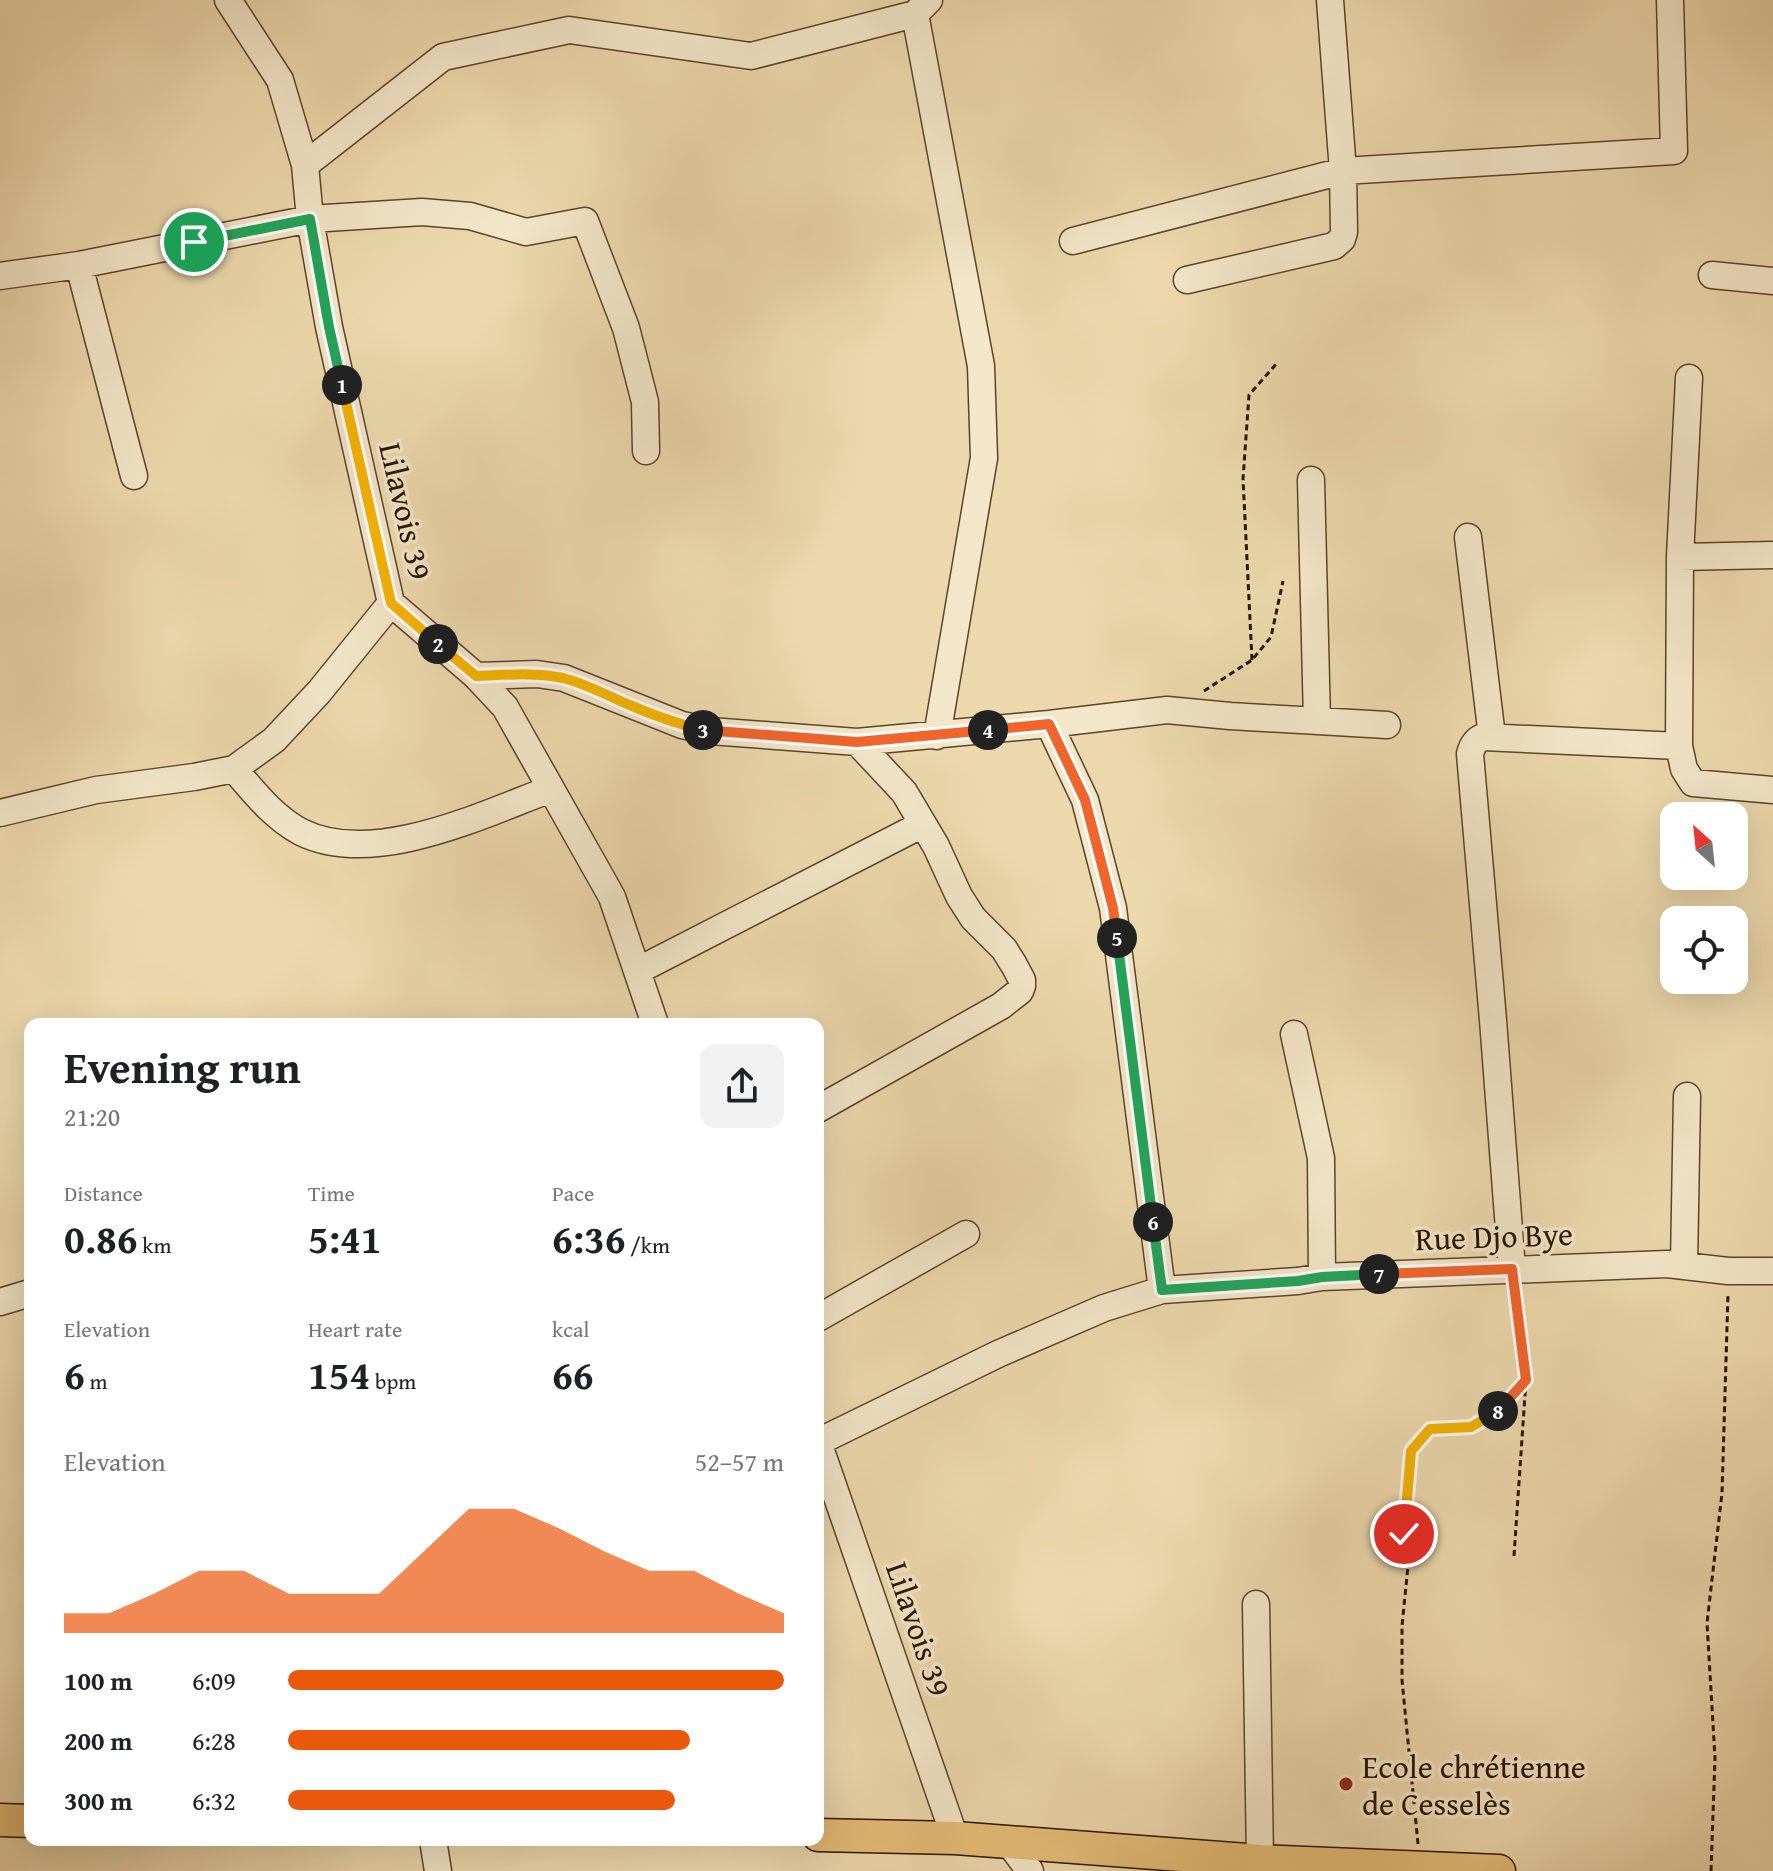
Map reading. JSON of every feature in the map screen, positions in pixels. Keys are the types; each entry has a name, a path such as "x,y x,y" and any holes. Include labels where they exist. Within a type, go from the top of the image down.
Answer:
{"main road":[{"path":"0,1820 24,1821"},
{"path":"824,1835 955,1838 1260,1861 1481,1870"}],"street":[{"name":"Lilavois 39","path":"228,0 280,80 305,165 310,219 329,327 391,603 476,676 505,707 612,897 653,1018"},
{"path":"1187,280 1334,246 1342,239 1343,171 1330,0"},
{"path":"1073,241 1343,171 1674,151 1670,0"},
{"path":"305,165 443,57 569,30 751,56 922,7 981,366 984,458 937,736"},
{"path":"0,276 79,265 310,219 422,212 470,216 526,232 585,221 630,343 645,402 646,451"},
{"path":"79,265 134,476"},
{"path":"1712,275 1773,281"},
{"path":"1689,378 1680,557 1679,746 1684,769 1693,783 1773,790"},
{"path":"1311,480 1317,721"},
{"path":"1468,537 1492,737"},
{"path":"1680,557 1773,555"},
{"path":"0,813 96,790 234,769 274,740 310,702 391,603"},
{"path":"476,676 537,674 564,678 682,725 710,731 857,742 1167,710 1387,725"},
{"path":"1049,724 1085,800 1113,908 1162,1290"},
{"path":"1512,1269 1470,754 1472,745 1483,737 1492,737 1679,746"},
{"path":"824,1106 1001,1006 1020,991 1022,980 1004,949 973,918 959,896 946,864 904,792 857,742"},
{"path":"234,769 280,818 326,841 353,844 396,841 443,829 551,789"},
{"path":"637,971 923,824"},
{"path":"1294,1034 1321,1158 1322,1277"},
{"path":"1684,1265 1687,1096"},
{"path":"824,1315 966,1234"},
{"name":"Rue Djo Bye","path":"824,1439 998,1354 1104,1308 1162,1290 1322,1277 1667,1264 1728,1271 1773,1271"},
{"path":"0,1302 24,1295"},
{"name":"Lilavois 39","path":"824,1459 955,1838"},
{"path":"1256,1604 1260,1861"},
{"path":"1009,1843 1030,1871"},
{"path":"434,1846 438,1871"}],"path":[{"path":"1252,660 1243,479 1249,395 1278,362"},
{"path":"1205,691 1252,660 1271,637 1283,581"},
{"path":"1512,1269 1526,1380 1514,1556"},
{"path":"1711,1871 1715,1758 1707,1623 1722,1493 1728,1271"},
{"path":"1421,1868 1402,1680 1402,1626 1409,1556 1404,1534 1411,1451 1430,1429 1471,1427 1497,1412 1526,1380"}],"place":[{"name":"Ecole chrétienne de Cesselès","path":"1346,1784"}],"route":[{"path":"194,242 310,219 329,327 391,603 476,676 537,674 564,678 682,725 710,731 857,742 1049,724 1085,800 1113,908 1162,1290 1322,1277 1512,1269 1526,1380 1497,1412 1471,1427 1430,1429 1411,1451 1404,1534"}]}
